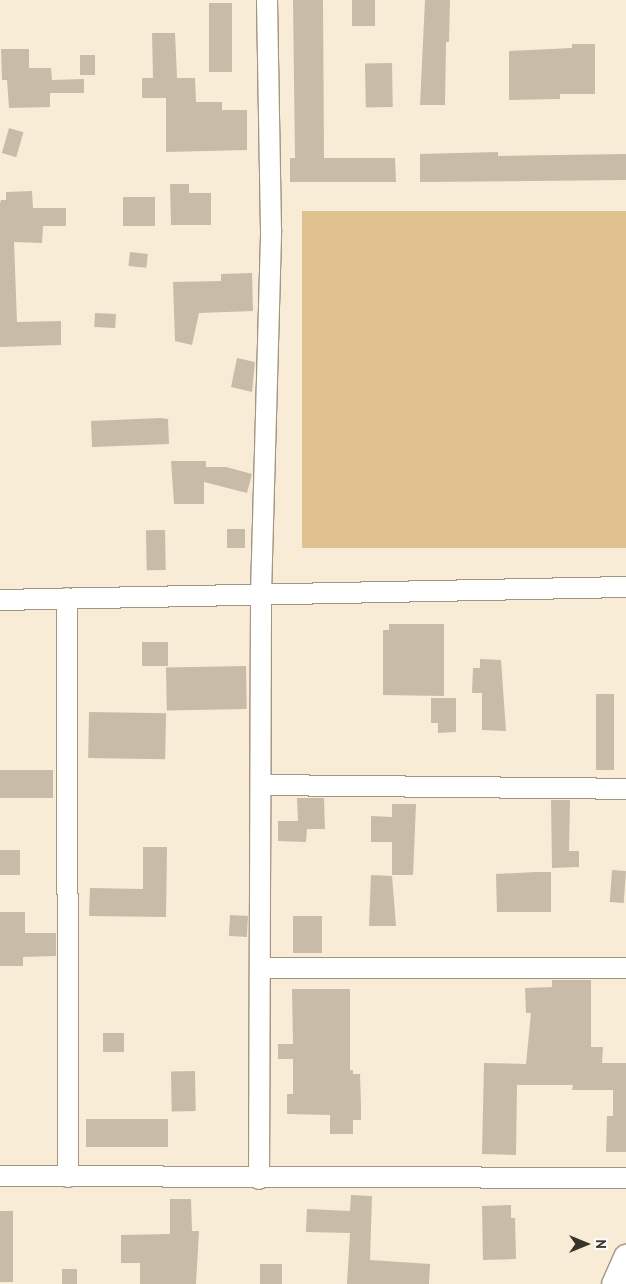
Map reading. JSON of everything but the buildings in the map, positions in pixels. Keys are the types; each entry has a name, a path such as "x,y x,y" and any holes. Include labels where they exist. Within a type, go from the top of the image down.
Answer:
{"street":[{"path":"259,1179 262,594 271,230 267,0"},
{"path":"0,600 626,587"},
{"path":"67,598 68,1176"},
{"path":"261,785 626,789"},
{"path":"260,968 626,968"},
{"path":"0,1176 259,1179 626,1178"},
{"path":"614,1284 626,1257"}],"shaded area":[{"path":"302,211 626,211 626,548 302,548"}]}
